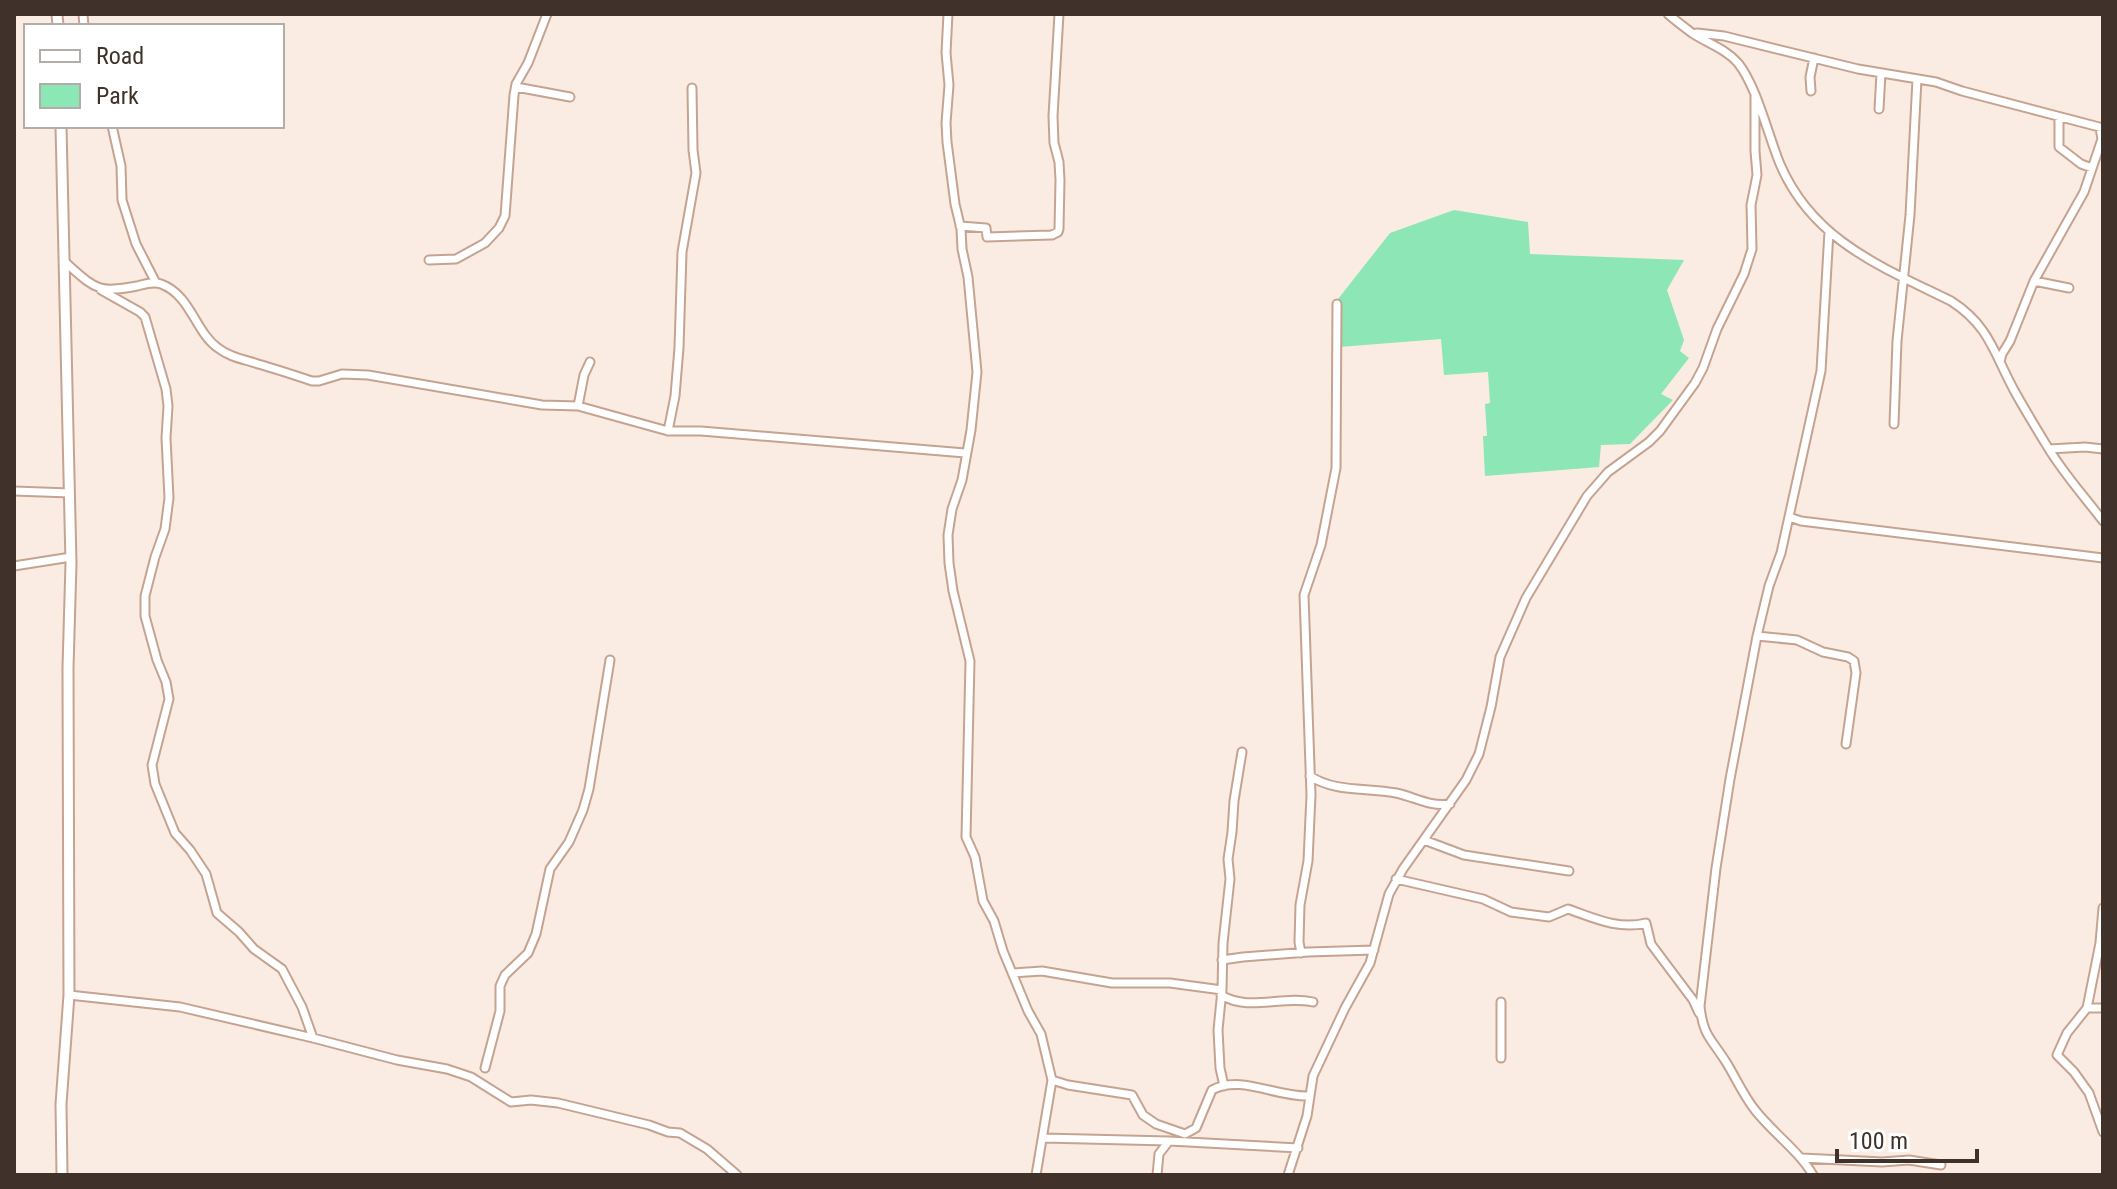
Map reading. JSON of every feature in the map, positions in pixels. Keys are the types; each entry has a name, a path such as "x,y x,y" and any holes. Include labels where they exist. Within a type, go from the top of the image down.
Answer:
{"street":[{"path":"429,260 456,259 485,243 505,216 516,87 547,14"},
{"path":"948,14 947,142 968,277 977,372 962,480 952,509 948,535 953,591 970,661 966,837 975,857 983,901 994,921 1028,1011 1041,1034 1052,1080 1036,1175"},
{"path":"960,226 986,228 987,237 1052,235 1059,229 1060,180 1053,116 1059,14"},
{"path":"1661,14 1671,16 1692,33 1726,52 1741,68 1781,167 1809,213 1853,251 1964,309 1986,332 2014,391 2049,449 2103,521"},
{"path":"1692,33 1724,36 1881,73 1936,82 2102,128 2102,139 2076,207 2034,281 2000,362"},
{"path":"1811,91 1814,58"},
{"path":"1879,109 1881,73"},
{"path":"1894,424 1897,341 1910,215 1917,79"},
{"path":"516,87 570,97"},
{"path":"668,431 679,348 682,252 696,173 692,88"},
{"path":"1288,1175 1307,1116 1317,1066 1370,963 1389,894 1396,879 1472,771 1491,707 1500,657 1526,598 1587,496 1608,472 1649,442 1672,417 1695,383 1744,274 1752,249 1751,205 1757,175 1755,97"},
{"path":"2059,117 2059,147 2081,164 2092,168"},
{"path":"61,128 71,557 68,668 69,995 61,1104 62,1175"},
{"path":"112,128 121,166 122,200 136,244 156,283"},
{"path":"1813,1175 1802,1158 1739,1089 1726,1061 1704,1030 1701,993 1716,868 1757,636 1789,517 1821,371 1829,231"},
{"path":"66,263 89,283 145,317 167,398 169,498 165,529 145,596 145,616 169,699 152,765 155,784 175,833 206,874 217,913 254,949 282,969 302,1007 313,1038"},
{"path":"2034,281 2069,288"},
{"path":"101,290 161,283 175,292 192,311 214,346 226,354 312,381 342,374 368,375 542,405 578,406 668,431 701,431 965,453"},
{"path":"1301,953 1300,905 1311,821 1304,595 1321,545 1336,468 1337,304"},
{"path":"578,406 590,362"},
{"path":"2049,449 2103,449"},
{"path":"14,491 70,493"},
{"path":"1789,517 1801,521 2103,558"},
{"path":"14,566 71,557"},
{"path":"1757,636 1797,640 1854,661 1856,673 1846,744"},
{"path":"485,1068 500,1011 500,986 505,975 528,953 536,934 550,869 569,842 583,810 610,660"},
{"path":"1224,1086 1218,1030 1230,879 1228,859 1242,752"},
{"path":"1310,776 1327,785 1393,792 1428,804 1450,804"},
{"path":"1424,840 1464,855 1569,871"},
{"path":"1396,879 1483,899 1511,912 1549,917 1568,909 1629,927 1646,923 1651,944 1693,1000 1701,1016"},
{"path":"2103,908 2100,943 2087,1008 2067,1033 2057,1055 2089,1093 2103,1132"},
{"path":"1222,960 1374,950"},
{"path":"1014,973 1042,971 1112,983 1170,983 1222,992 1231,1001 1271,1003 1301,999 1313,1002"},
{"path":"69,995 180,1007 397,1060 447,1069 471,1077 511,1102 531,1100 558,1103 680,1133 707,1149 737,1175"},
{"path":"1501,1002 1501,1058"},
{"path":"2087,1008 2103,1008"},
{"path":"1052,1080 1132,1095 1143,1115 1156,1124 1185,1134 1196,1128 1212,1090 1224,1086 1243,1084 1286,1096 1310,1096"},
{"path":"1043,1138 1298,1148"},
{"path":"1157,1175 1159,1154 1169,1141"},
{"path":"1802,1158 1882,1162 1909,1160 1941,1165"}],"green space":[{"path":"1454,210 1528,222 1530,254 1684,260 1667,290 1684,340 1680,351 1689,358 1661,394 1673,400 1630,444 1601,445 1599,467 1485,476 1483,436 1487,436 1485,404 1490,403 1488,372 1444,375 1441,339 1339,347 1338,299 1390,233"}]}
